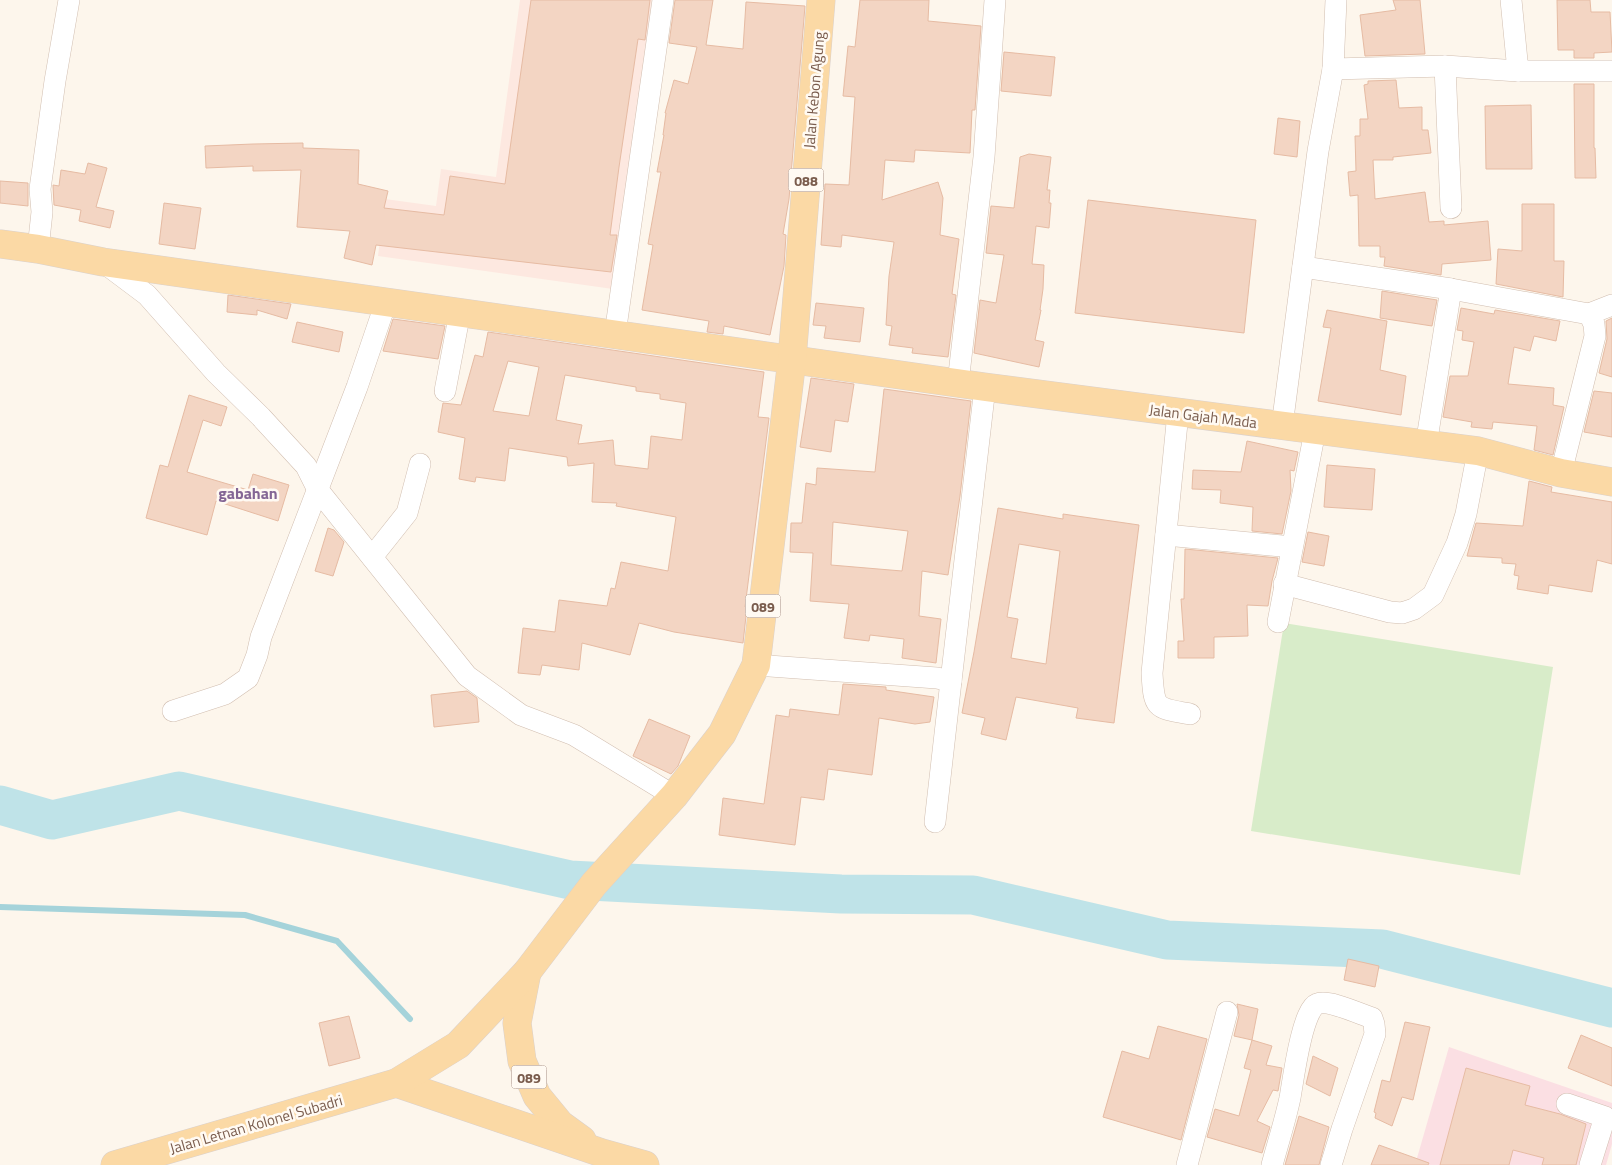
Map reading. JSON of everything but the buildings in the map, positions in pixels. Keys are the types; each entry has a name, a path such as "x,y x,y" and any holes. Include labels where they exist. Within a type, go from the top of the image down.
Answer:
{"main road":[{"name":"Jalan Kebon Agung","path":"792,359 821,0"},
{"name":"Jalan Gajah Mada","path":"0,244 38,249 103,262 985,387 1478,451 1561,473 1612,482"},
{"name":"089","path":"645,1165 602,1153 560,1124 537,1096 522,1061 517,1023 527,972 594,884 674,796 722,734 756,665 792,359"},
{"name":"Jalan Letnan Kolonel Subadri","path":"115,1165 396,1083 458,1045 527,972"},
{"path":"396,1083 602,1153"}],"street":[{"path":"38,249 42,212 40,189 55,81 69,0"},
{"path":"615,334 663,0"},
{"path":"958,383 984,157 994,0"},
{"path":"1282,426 1318,151 1333,69 1336,0"},
{"path":"1511,0 1518,71"},
{"path":"1333,69 1445,66 1518,71 1612,71"},
{"path":"1445,66 1451,208"},
{"path":"103,262 147,295 210,366 306,466 318,490 468,676 521,715 574,735 674,796"},
{"path":"1303,267 1451,289 1589,314 1612,305"},
{"path":"1426,445 1451,289"},
{"path":"173,711 225,694 248,678 257,655 261,637 357,387 386,302"},
{"path":"445,391 460,312"},
{"path":"1561,473 1595,336 1594,324 1589,314"},
{"path":"935,822 985,387"},
{"path":"1178,413 1152,672 1156,701 1164,710 1190,714"},
{"path":"1278,622 1315,431"},
{"path":"1284,584 1390,612 1402,613 1414,609 1425,602 1433,595 1457,543 1466,514 1478,451"},
{"path":"372,557 407,513 420,464"},
{"path":"1166,535 1292,547"},
{"path":"756,665 938,678 951,681"},
{"path":"1272,1165 1289,1099 1300,1043 1310,1009 1316,1004 1322,1003 1372,1018 1375,1028 1375,1034 1342,1129 1332,1165"},
{"path":"1187,1165 1227,1012"},
{"path":"1567,1104 1608,1118 1590,1165"}],"shaded area":[{"path":"520,0 652,0 613,289 378,256 385,199 436,206 441,169 496,177"},
{"path":"1449,1047 1612,1103 1612,1144 1606,1165 1415,1165"}],"green space":[{"path":"1284,623 1553,667 1520,875 1251,831"}],"waterway":[{"path":"0,805 52,820 179,791 570,880 841,894 973,895 1167,940 1382,949 1612,1008"},
{"path":"0,907 245,915 337,941 410,1019"}],"district":[{"name":"gabahan","path":"248,493"}]}
